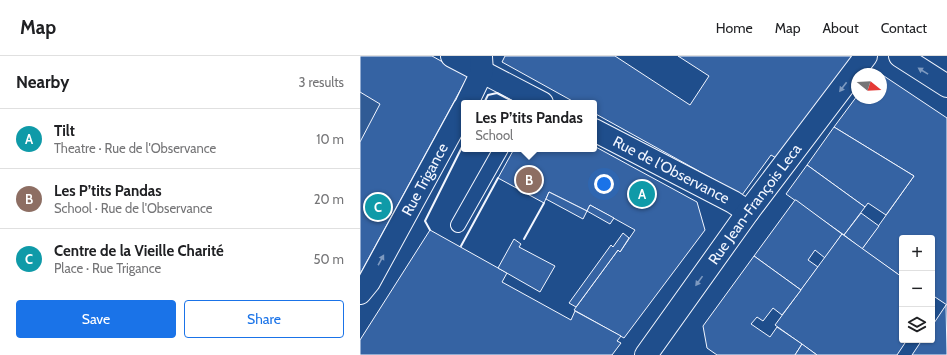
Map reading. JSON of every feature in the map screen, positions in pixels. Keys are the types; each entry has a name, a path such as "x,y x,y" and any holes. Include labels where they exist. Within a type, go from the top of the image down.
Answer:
{"street":[{"path":"452,56 481,64 532,100"},
{"name":"Rue Jean-François Leca","path":"652,353 748,212 866,56"},
{"path":"900,56 947,86"},
{"path":"467,100 481,64"},
{"name":"Rue Trigance","path":"360,293 369,282 461,113"},
{"name":"Rue de l'Observance","path":"597,132 733,202 748,212"}],"lane":[{"path":"458,225 499,152"}],"shaded area":[{"path":"360,91 382,103 360,145"}],"building":[{"path":"360,56 432,56 468,76 360,274 360,142 380,104 360,92"},
{"path":"505,56 615,56 690,105 709,76 678,56 851,56 853,63 778,159 771,155 742,195 597,115 597,100 571,100 502,62"},
{"path":"887,78 947,118 947,305 935,297 935,235 899,235 899,275 862,249 914,176 834,127 851,104 887,104"},
{"path":"834,127 914,176 886,215 868,203 865,207 807,165"},
{"path":"597,148 697,202 705,230 624,338 574,310 618,250 620,252 635,230 590,205 587,211 549,192 544,203 498,178 512,152 597,152"},
{"path":"807,165 865,207 844,235 786,194"},
{"path":"549,192 587,211 583,219 546,199"},
{"path":"795,200 842,234 825,258 815,250 808,260 818,267 801,290 754,256"},
{"path":"590,205 614,218 610,224 587,211"},
{"path":"861,213 879,226 862,249 844,235"},
{"path":"430,230 507,273 502,282 571,320 575,311 621,336 617,341 621,343 612,355 360,355 360,340"},
{"path":"623,233 629,238 620,252 618,250 576,307 569,303 611,245 613,247"},
{"path":"842,234 899,275 899,343 905,343 897,355 817,355 775,325"},
{"path":"514,239 521,244 519,247 555,266 540,292 498,268"},
{"path":"754,256 801,290 782,315 773,308 763,321 757,317 751,324 770,337 777,327 802,344 795,355 717,355 707,348 703,326"},
{"path":"946,305 947,355 912,355 920,343 935,343 935,322"},
{"path":"802,344 817,355 795,355"}],"wall":[{"path":"486,100 488,95 497,93 510,100"},
{"path":"430,230 425,221 461,149"},
{"path":"461,246 498,178"},
{"path":"524,239 544,203"}],"place":[{"name":"Les P’tits Pandas","path":"529,180"},
{"name":"Tilt","path":"642,194"},
{"name":"Centre de la Vieille Charité","path":"378,207"}]}
